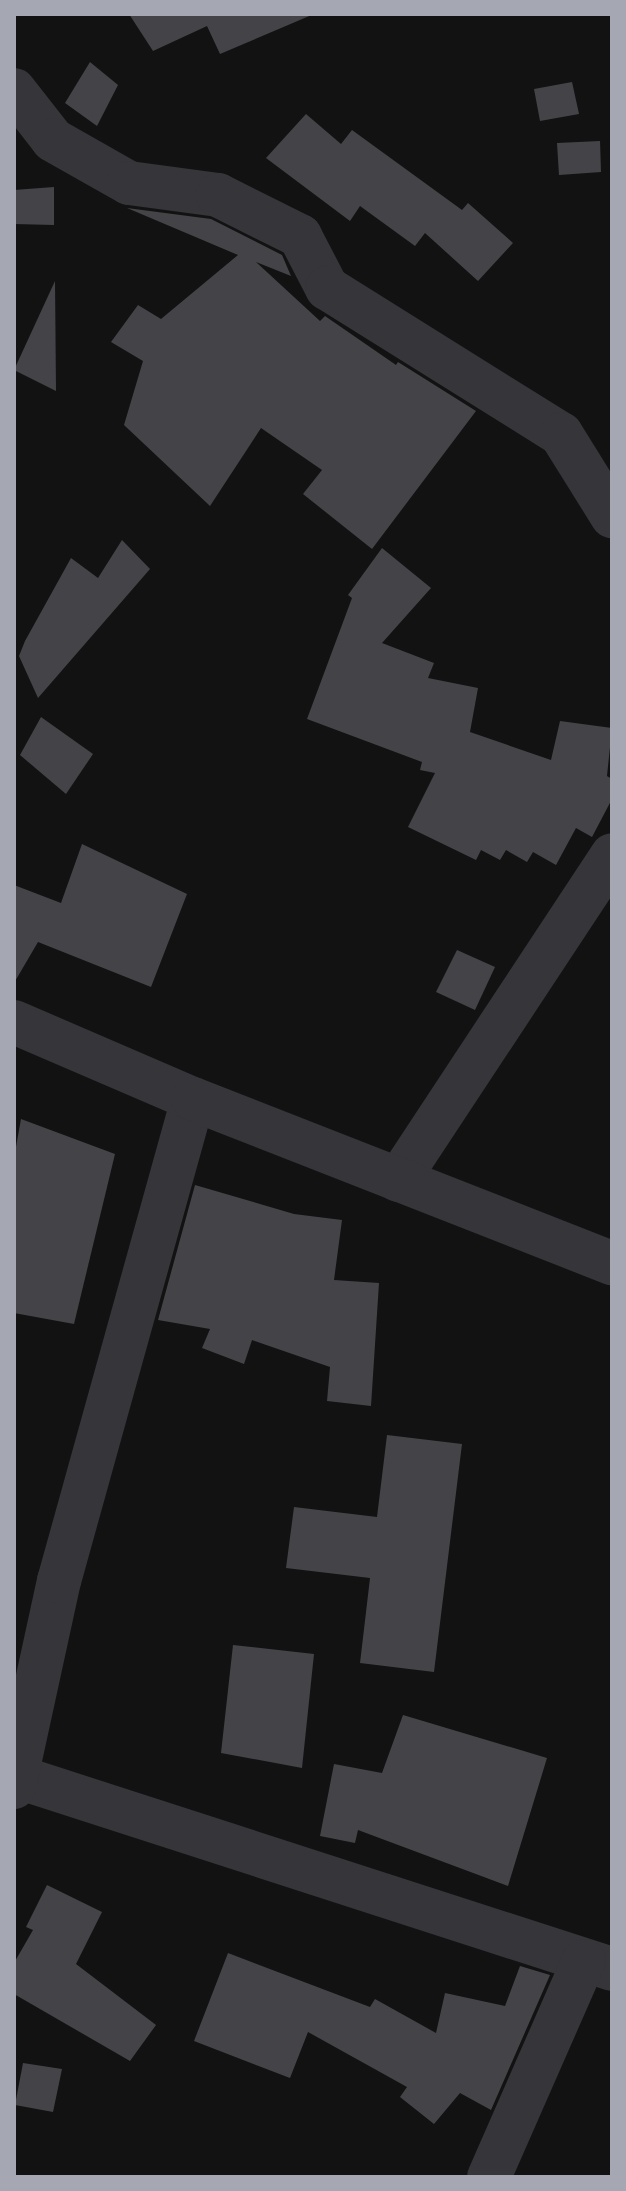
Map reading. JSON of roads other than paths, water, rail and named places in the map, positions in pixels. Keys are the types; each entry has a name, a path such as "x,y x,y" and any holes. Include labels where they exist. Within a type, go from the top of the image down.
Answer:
{"street":[{"path":"14,90 53,140 129,183 218,195 300,236 327,288 561,434 612,516"},
{"path":"398,1180 612,855"},
{"path":"14,1022 193,1099 612,1263"},
{"path":"193,1099 59,1581 16,1782 598,1965 489,2177"}]}
